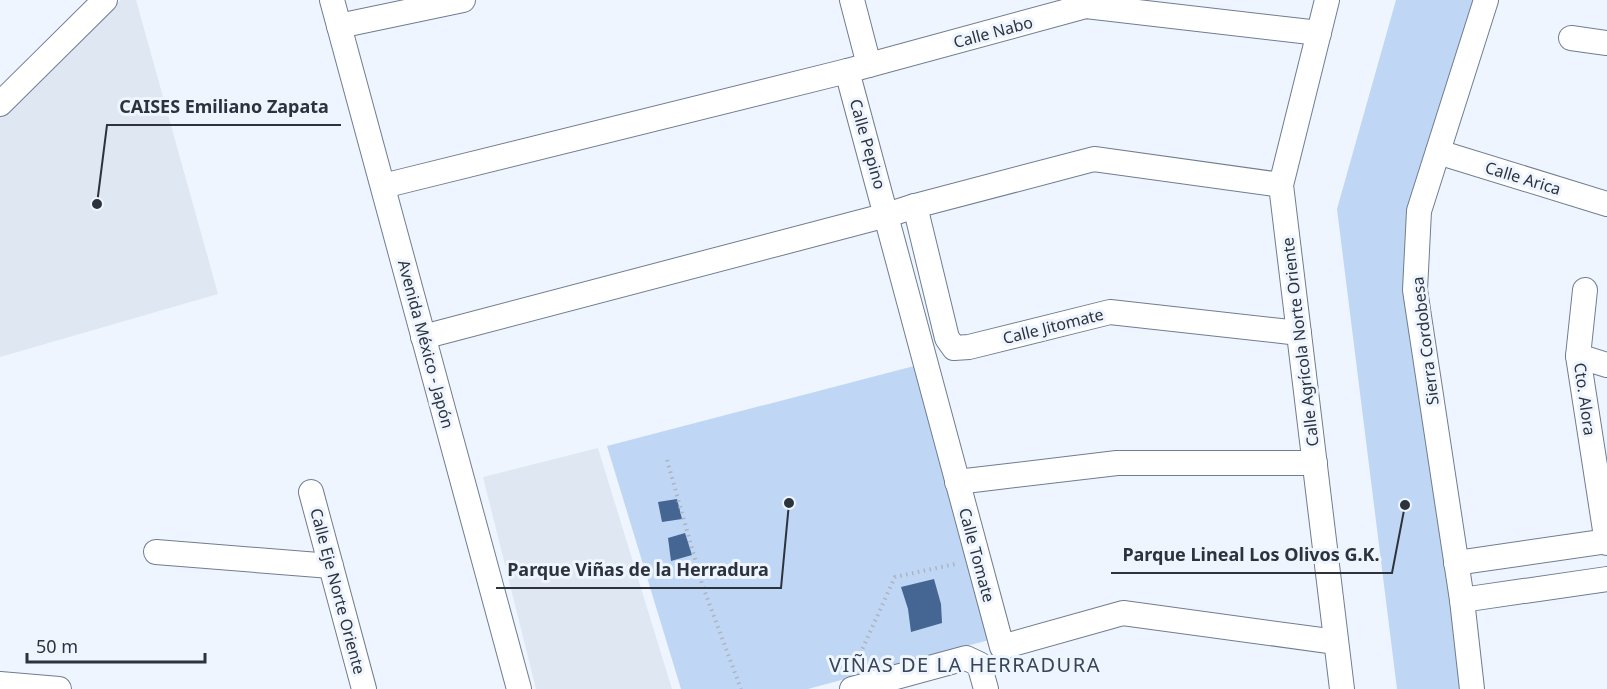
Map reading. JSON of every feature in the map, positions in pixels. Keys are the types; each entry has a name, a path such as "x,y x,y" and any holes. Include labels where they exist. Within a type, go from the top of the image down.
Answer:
{"street":[{"path":"0,104 105,0"},
{"name":"Avenida México - Japón","path":"332,0 519,689"},
{"path":"339,26 463,0"},
{"name":"Calle Pepino","path":"852,0 858,68 888,215"},
{"name":"Calle Agrícola Norte Oriente","path":"1327,0 1281,185 1342,689"},
{"name":"Sierra Cordobesa","path":"1473,689 1416,290 1419,211 1486,0"},
{"name":"Calle Nabo","path":"858,68 1086,6 1319,33"},
{"path":"1571,38 1607,43"},
{"path":"382,186 858,68"},
{"name":"Calle Arica","path":"1438,152 1607,204"},
{"path":"423,337 1094,159 1281,185"},
{"name":"Calle Jitomate","path":"915,206 947,338 954,348 969,347 1110,312 1299,333"},
{"name":"Calle Tomate","path":"888,215 925,363 1002,647 1123,614 1336,642"},
{"path":"1578,356 1585,290"},
{"name":"Cto. Alora","path":"1607,365 1578,356 1607,542"},
{"path":"957,482 1118,463 1315,463"},
{"name":"Calle Eje Norte Oriente","path":"311,492 364,689"},
{"path":"1456,562 1607,542"},
{"path":"156,552 331,566"},
{"path":"1462,600 1607,579"},
{"path":"853,678 966,658 979,664 986,689"},
{"path":"0,684 58,689"}],"path":[{"path":"667,460 702,584 741,689"},
{"path":"853,678 895,577 979,559"}],"shaded area":[{"path":"121,0 136,0 218,294 0,357 0,114"},
{"path":"1396,0 1476,0 1408,212 1414,321 1461,689 1397,689 1337,209"},
{"path":"918,365 989,640 808,689 681,689 607,446"},
{"path":"598,448 672,689 536,689 483,477"}],"building":[{"path":"677,499 682,519 662,522 658,502"},
{"path":"685,533 692,555 671,561 668,538"},
{"path":"934,579 941,604 942,623 911,632 908,609 901,587"}],"place":[{"name":"CAISES Emiliano Zapata","path":"97,204"},
{"name":"Parque Viñas de la Herradura","path":"789,503"},
{"name":"Parque Lineal Los Olivos G.K.","path":"1405,505"}],"district":[{"name":"VIÑAS DE LA HERRADURA","path":"965,664"}]}
